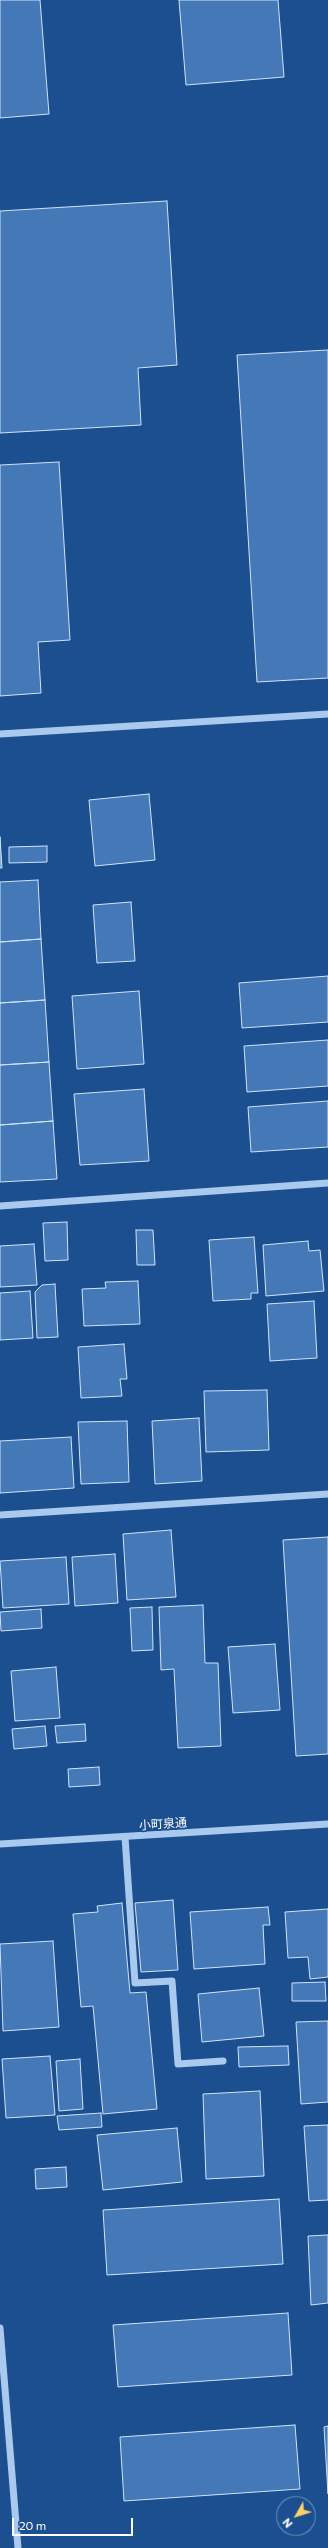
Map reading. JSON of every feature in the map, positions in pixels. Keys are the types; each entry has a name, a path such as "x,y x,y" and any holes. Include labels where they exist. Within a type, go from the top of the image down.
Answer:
{"street":[{"path":"0,734 328,714"},
{"path":"0,1206 328,1183"},
{"path":"0,1515 328,1494"},
{"name":"小町泉通","path":"0,1844 328,1824"},
{"path":"125,1837 135,1983 172,1981 178,2064 223,2061"},
{"path":"0,2328 18,2548"}],"building":[{"path":"0,0 40,0 49,114 0,118"},
{"path":"179,0 278,0 284,77 186,85"},
{"path":"167,201 177,365 138,368 141,425 0,433 0,211"},
{"path":"328,350 328,678 257,682 237,355"},
{"path":"59,462 70,640 38,642 41,693 0,696 0,465"},
{"path":"149,794 155,860 95,866 89,800"},
{"path":"0,837 2,868 0,868"},
{"path":"47,846 47,862 9,863 9,847"},
{"path":"38,880 41,939 0,942 0,882"},
{"path":"131,902 135,961 97,963 93,905"},
{"path":"41,939 45,1000 0,1003 0,942"},
{"path":"328,976 328,1022 242,1028 239,983"},
{"path":"139,991 144,1064 77,1069 72,996"},
{"path":"45,1000 49,1062 0,1065 0,1003"},
{"path":"328,1040 328,1086 247,1092 244,1046"},
{"path":"49,1062 53,1121 0,1125 0,1065"},
{"path":"144,1089 149,1161 80,1165 74,1094"},
{"path":"328,1101 328,1147 251,1152 248,1107"},
{"path":"53,1121 57,1179 0,1182 0,1125"},
{"path":"67,1222 68,1260 45,1261 43,1223"},
{"path":"136,1230 153,1230 155,1265 137,1265"},
{"path":"254,1237 258,1293 251,1293 251,1299 213,1301 209,1240"},
{"path":"308,1241 309,1251 320,1250 324,1291 266,1296 263,1245"},
{"path":"34,1244 37,1285 0,1287 0,1246"},
{"path":"138,1281 140,1324 84,1326 82,1289 106,1288 105,1282"},
{"path":"55,1284 58,1337 37,1338 35,1292 42,1285"},
{"path":"30,1291 33,1338 0,1340 0,1293"},
{"path":"314,1301 317,1358 270,1361 267,1304"},
{"path":"124,1344 127,1379 120,1379 122,1396 81,1398 78,1347"},
{"path":"267,1390 269,1450 206,1452 204,1391"},
{"path":"199,1418 202,1481 155,1484 152,1421"},
{"path":"127,1421 129,1482 81,1484 78,1422"},
{"path":"71,1437 74,1488 0,1493 0,1441"},
{"path":"171,1530 176,1597 127,1600 123,1534"},
{"path":"328,1537 328,1754 296,1756 283,1540"},
{"path":"115,1554 118,1603 75,1606 72,1557"},
{"path":"66,1557 69,1604 3,1608 0,1561"},
{"path":"203,1605 205,1663 218,1663 221,1746 178,1748 174,1669 161,1670 159,1607"},
{"path":"152,1607 153,1650 132,1651 130,1608"},
{"path":"41,1609 42,1628 1,1631 0,1612"},
{"path":"275,1644 280,1710 233,1713 228,1647"},
{"path":"56,1667 60,1718 15,1721 11,1671"},
{"path":"85,1724 86,1741 57,1743 55,1726"},
{"path":"45,1726 47,1746 14,1749 12,1729"},
{"path":"99,1767 100,1785 69,1787 68,1769"},
{"path":"173,1900 178,1970 141,1972 135,1903"},
{"path":"122,1903 130,1993 146,1992 157,2109 103,2114 93,2006 81,2007 73,1914 98,1912 97,1906"},
{"path":"268,1907 270,1925 263,1925 265,1964 194,1969 190,1912"},
{"path":"328,1909 328,1977 310,1979 308,1957 288,1958 285,1912"},
{"path":"53,1941 59,2027 3,2031 0,1944"},
{"path":"325,1982 326,2001 292,2001 292,1983"},
{"path":"259,1988 264,2036 202,2042 198,1994"},
{"path":"328,2021 328,2102 301,2104 296,2022"},
{"path":"288,2046 289,2065 239,2067 238,2047"},
{"path":"50,2056 55,2115 6,2118 2,2059"},
{"path":"80,2059 83,2109 59,2111 56,2061"},
{"path":"260,2091 264,2176 206,2179 203,2094"},
{"path":"101,2113 102,2127 59,2130 57,2116"},
{"path":"328,2125 328,2200 309,2201 304,2126"},
{"path":"177,2128 182,2182 103,2190 97,2135"},
{"path":"66,2167 67,2187 36,2189 35,2169"},
{"path":"279,2199 283,2264 107,2275 103,2210"},
{"path":"328,2235 328,2303 311,2305 308,2236"},
{"path":"288,2313 292,2375 118,2387 113,2325"},
{"path":"295,2425 300,2489 124,2501 120,2437"},
{"path":"328,2426 328,2494 324,2427"}]}
